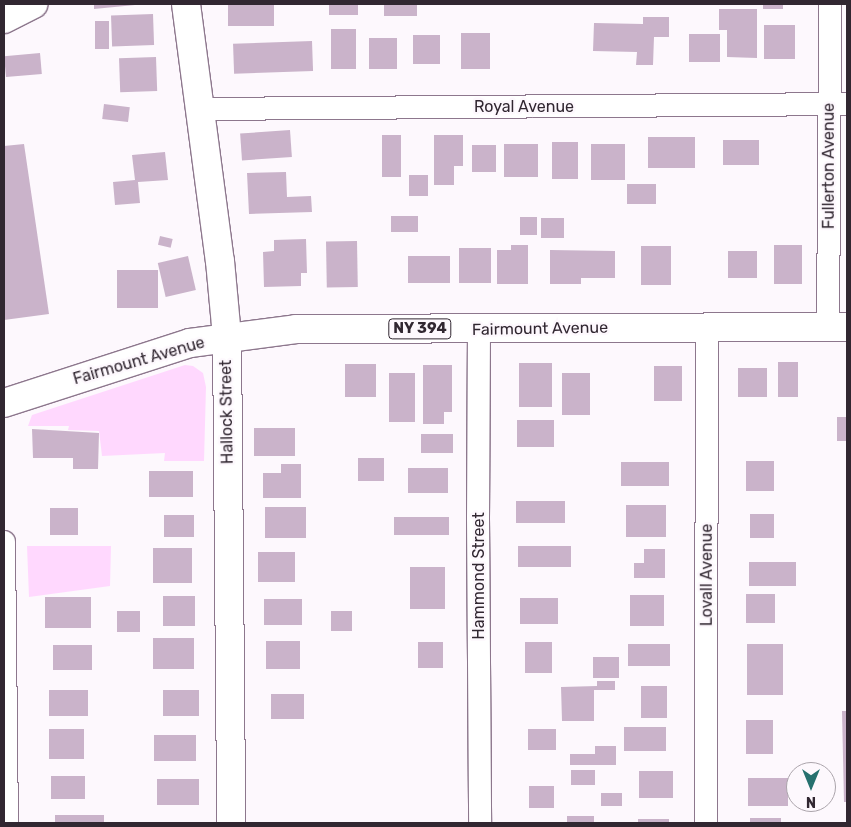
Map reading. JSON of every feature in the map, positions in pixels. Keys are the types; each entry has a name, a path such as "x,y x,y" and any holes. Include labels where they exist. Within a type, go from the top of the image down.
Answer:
{"street":[{"path":"4,20 33,4"},
{"name":"Hallock Street","path":"186,4 220,261 227,337 231,823"},
{"name":"Fullerton Avenue","path":"830,4 838,104 838,327"},
{"name":"Royal Avenue","path":"201,109 838,104"},
{"name":"Fairmount Avenue","path":"4,402 190,343 296,330 480,330 707,326 838,327"},
{"name":"Lovall Avenue","path":"706,823 707,326"},
{"name":"Hammond Street","path":"480,330 478,518 480,823"},
{"path":"4,542 7,823"}],"shaded area":[{"path":"185,365 193,366 203,373 206,387 204,461 164,461 165,453 102,456 99,431 68,430 69,426 28,426 32,415"},
{"path":"27,546 111,546 110,586 29,597"}],"building":[{"path":"94,4 134,4 135,5 94,9"},
{"path":"228,4 274,4 274,26 228,26"},
{"path":"329,4 358,4 358,15 329,15"},
{"path":"384,4 417,4 417,16 384,16"},
{"path":"763,4 783,4 783,9 763,9"},
{"path":"719,9 757,9 757,58 727,57 727,30 719,30"},
{"path":"153,14 154,45 112,46 111,15"},
{"path":"643,17 669,17 669,37 654,37 653,65 636,65 637,52 593,51 594,23 643,24"},
{"path":"95,21 109,21 109,49 95,49"},
{"path":"764,25 795,25 795,59 764,59"},
{"path":"331,29 356,29 356,69 331,69"},
{"path":"461,33 490,33 490,69 461,69"},
{"path":"689,34 720,34 720,62 689,62"},
{"path":"413,35 440,35 440,64 413,64"},
{"path":"369,38 397,38 397,69 369,69"},
{"path":"312,41 313,71 234,74 233,44"},
{"path":"40,53 42,74 6,77 4,56"},
{"path":"156,57 157,91 120,92 119,58"},
{"path":"104,104 130,107 128,122 102,119"},
{"path":"290,130 292,157 242,160 240,133"},
{"path":"382,135 401,135 401,177 382,177"},
{"path":"434,135 463,135 463,166 454,166 454,185 434,185"},
{"path":"648,137 695,137 695,168 648,168"},
{"path":"723,140 759,140 759,165 723,165"},
{"path":"552,142 578,142 578,179 552,179"},
{"path":"24,144 49,314 4,320 4,146"},
{"path":"504,144 538,144 538,177 504,177"},
{"path":"591,144 625,144 625,180 591,180"},
{"path":"472,145 496,145 496,172 472,172"},
{"path":"165,152 168,180 138,182 140,203 115,205 113,182 135,180 132,155"},
{"path":"286,172 287,197 311,196 312,212 249,214 247,173"},
{"path":"409,175 428,175 428,196 409,196"},
{"path":"627,184 656,184 656,204 627,204"},
{"path":"391,216 418,216 418,232 391,232"},
{"path":"520,217 537,217 537,235 520,235"},
{"path":"541,218 564,218 564,238 541,238"},
{"path":"160,236 173,239 171,248 158,245"},
{"path":"306,239 307,273 301,273 301,286 264,287 263,252 274,251 274,240"},
{"path":"357,241 358,287 327,288 326,242"},
{"path":"511,245 528,245 528,284 497,284 497,250 511,250"},
{"path":"774,245 802,245 802,284 774,284"},
{"path":"641,246 671,246 671,285 641,285"},
{"path":"459,248 491,248 491,283 459,283"},
{"path":"550,250 615,251 615,278 581,278 581,284 550,284"},
{"path":"728,251 757,251 757,278 728,278"},
{"path":"188,256 196,290 166,297 158,263"},
{"path":"408,256 450,256 450,283 408,283"},
{"path":"117,270 158,270 158,308 117,308"},
{"path":"778,362 798,362 798,397 778,397"},
{"path":"519,363 552,363 552,407 519,407"},
{"path":"345,364 376,364 376,397 345,397"},
{"path":"423,365 452,365 452,412 444,412 444,424 423,424"},
{"path":"654,366 682,366 682,401 654,401"},
{"path":"738,368 767,368 767,397 738,397"},
{"path":"389,373 415,373 415,422 389,422"},
{"path":"562,373 590,373 590,415 562,415"},
{"path":"837,417 847,417 847,441 837,441"},
{"path":"517,420 554,420 554,447 517,447"},
{"path":"254,428 295,428 295,456 254,456"},
{"path":"32,429 99,433 98,469 73,469 73,458 33,458"},
{"path":"421,434 453,434 453,453 421,453"},
{"path":"358,458 384,458 384,481 358,481"},
{"path":"746,461 774,461 774,491 746,491"},
{"path":"621,462 669,462 669,486 621,486"},
{"path":"281,464 301,464 301,498 263,498 263,473 281,473"},
{"path":"408,468 448,468 448,493 408,493"},
{"path":"149,471 193,471 193,497 149,497"},
{"path":"516,501 565,501 565,523 516,523"},
{"path":"626,505 666,505 666,537 626,537"},
{"path":"265,507 306,507 306,538 265,538"},
{"path":"50,508 78,508 78,535 50,535"},
{"path":"750,514 774,514 774,538 750,538"},
{"path":"164,515 194,515 194,537 164,537"},
{"path":"394,517 449,517 449,535 394,535"},
{"path":"518,546 571,546 571,567 518,567"},
{"path":"153,548 192,548 192,583 153,583"},
{"path":"644,549 665,549 665,578 634,578 634,563 644,563"},
{"path":"258,552 295,552 295,582 258,582"},
{"path":"749,562 796,562 796,586 749,586"},
{"path":"410,567 445,567 445,609 410,609"},
{"path":"746,594 775,594 775,623 746,623"},
{"path":"630,595 664,595 664,626 630,626"},
{"path":"163,596 195,596 195,626 163,626"},
{"path":"45,597 91,597 91,628 45,628"},
{"path":"520,598 558,598 558,624 520,624"},
{"path":"264,599 302,599 302,625 264,625"},
{"path":"117,611 140,611 140,632 117,632"},
{"path":"331,611 352,611 352,631 331,631"},
{"path":"153,638 194,638 194,669 153,669"},
{"path":"266,641 300,641 300,669 266,669"},
{"path":"418,642 443,642 443,668 418,668"},
{"path":"525,642 552,642 552,673 525,673"},
{"path":"628,644 670,644 670,666 628,666"},
{"path":"747,644 783,644 783,695 747,695"},
{"path":"53,645 92,645 92,670 53,670"},
{"path":"593,657 619,657 619,678 593,678"},
{"path":"597,681 615,681 615,690 594,690 594,721 562,721 561,687 597,686"},
{"path":"641,686 667,686 667,718 641,718"},
{"path":"49,690 88,690 88,716 49,716"},
{"path":"163,690 199,690 199,716 163,716"},
{"path":"271,694 304,694 304,719 271,719"},
{"path":"842,711 847,711 847,802 844,802"},
{"path":"746,720 773,720 773,754 746,754"},
{"path":"624,727 666,727 666,751 624,751"},
{"path":"49,729 84,729 84,759 49,759"},
{"path":"528,729 556,729 556,750 528,750"},
{"path":"154,735 196,735 196,761 154,761"},
{"path":"595,746 616,746 616,765 570,765 570,754 595,754"},
{"path":"571,770 595,770 595,785 571,785"},
{"path":"639,771 673,771 673,798 639,798"},
{"path":"51,776 85,776 85,799 51,799"},
{"path":"748,778 786,778 786,806 748,806"},
{"path":"157,779 199,779 199,805 157,805"},
{"path":"529,786 554,786 554,808 529,808"},
{"path":"601,793 622,793 622,806 601,806"},
{"path":"55,815 104,815 104,823 55,823"},
{"path":"567,816 594,816 594,823 567,823"},
{"path":"750,818 781,818 781,823 750,823"},
{"path":"638,819 669,819 669,823 638,823"}]}
